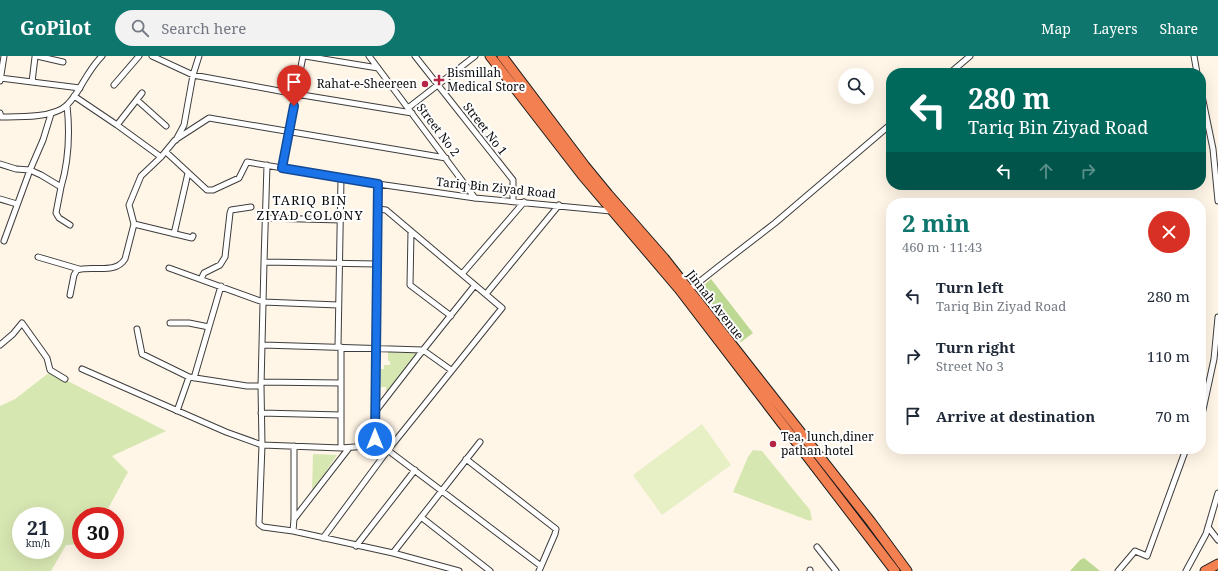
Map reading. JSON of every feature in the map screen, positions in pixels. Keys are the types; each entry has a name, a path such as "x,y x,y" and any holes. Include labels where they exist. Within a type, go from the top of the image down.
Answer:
{"highway":[{"name":"Jinnah Avenue","path":"490,56 611,211 679,289 895,571"},
{"name":"Jinnah Avenue","path":"502,56 585,166 616,204 664,258 871,522 907,571"},
{"path":"1205,571 1218,564"}],"street":[{"path":"4,56 0,80 80,88"},
{"path":"32,82 35,57 37,56 63,62"},
{"path":"0,116 16,117 51,114 67,105 80,88 90,69 102,56"},
{"path":"114,85 138,56"},
{"path":"152,56 193,75 412,113"},
{"path":"38,257 80,269 115,268 123,263 134,224 129,206 141,176 161,158 184,126 193,75 199,56"},
{"path":"282,168 304,56 378,68"},
{"name":"Street No 2","path":"369,56 475,198"},
{"name":"Street No 1","path":"415,56 513,180 513,200"},
{"path":"408,108 475,56"},
{"path":"956,68 970,56"},
{"path":"1194,56 1196,68"},
{"path":"117,125 142,93"},
{"path":"74,96 117,125 161,158"},
{"path":"137,100 166,126"},
{"path":"67,105 68,159 56,213 59,218 70,225"},
{"path":"4,241 30,170 43,140 51,114"},
{"path":"1206,115 1213,149 1218,201"},
{"path":"175,140 209,118 446,158"},
{"path":"689,290 776,224 886,128"},
{"name":"Tariq Bin Ziyad Road","path":"166,152 207,190 213,190 239,178 247,162 378,184 475,198 513,200 611,211"},
{"path":"0,164 16,169 30,170 42,175 61,187"},
{"path":"267,165 261,384 262,445 259,524 263,527 293,531 393,553 459,571"},
{"path":"174,234 188,172"},
{"path":"341,178 338,306 341,383 341,448"},
{"path":"378,184 375,439 540,568 556,529 466,460"},
{"path":"0,199 17,204"},
{"path":"462,274 524,202"},
{"path":"486,294 559,205"},
{"path":"201,279 204,273 220,265 225,257 231,210 251,207"},
{"path":"323,538 388,450 502,308 386,210 378,208"},
{"path":"265,218 340,220"},
{"path":"134,224 192,238 193,236"},
{"path":"411,231 410,285 451,316"},
{"path":"264,262 377,264"},
{"path":"169,268 263,302 338,306"},
{"path":"70,295 74,275 77,270 80,269"},
{"path":"375,412 475,285"},
{"path":"178,411 192,378 221,286"},
{"path":"1206,396 1214,359 1218,317"},
{"path":"170,323 190,322 209,327"},
{"path":"0,345 13,334 22,323 47,358 50,370 66,379"},
{"path":"137,329 142,354 192,378 247,386 261,384 341,383"},
{"path":"263,345 339,346 423,350 451,370"},
{"path":"82,369 226,432 262,445 348,448 381,445"},
{"path":"261,414 341,415"},
{"path":"393,553 480,442"},
{"path":"293,531 294,446"},
{"path":"294,519 348,448"},
{"path":"1118,571 1135,551 1147,556 1184,454"},
{"path":"356,546 415,470"},
{"path":"1186,571 1206,534 1218,493"},
{"path":"1211,515 1218,511"},
{"path":"421,517 490,571"},
{"path":"1208,527 1218,540"},
{"path":"817,547 836,571"}],"green space":[{"path":"711,279 753,333 741,342 701,288"},
{"path":"388,352 417,353 386,395 386,387 380,387 380,369 384,369 384,365 390,365 390,361 388,361"},
{"path":"50,372 166,431 112,456 128,472 109,507 72,507 72,545 66,545 64,548 64,507 12,507 12,559 58,559 51,571 0,571 0,406 15,399"},
{"path":"702,424 731,465 662,515 633,475"},
{"path":"753,450 762,451 810,510 812,519 810,521 733,492 748,457"},
{"path":"313,454 337,455 312,493"},
{"path":"1084,558 1100,571 1070,571 1080,560"}],"place":[{"name":"Bismillah Medical Store","path":"439,80"},
{"name":"Rahat-e-Sheereen","path":"425,84"},
{"name":"Tea, lunch,diner pathan hotel","path":"773,444"}],"district":[{"name":"TARIQ BIN ZIYAD COLONY","path":"310,208"}],"route":[{"path":"294,106 282,168 378,184 375,439"}]}
